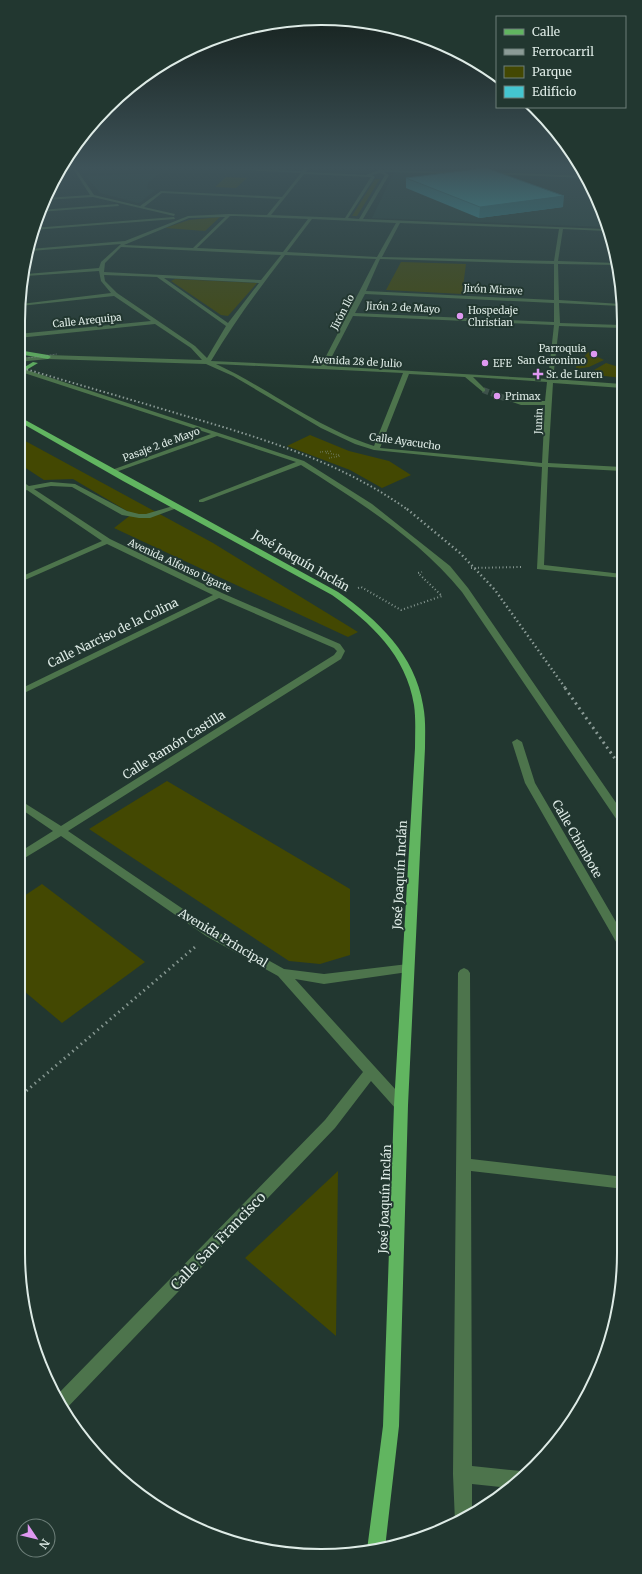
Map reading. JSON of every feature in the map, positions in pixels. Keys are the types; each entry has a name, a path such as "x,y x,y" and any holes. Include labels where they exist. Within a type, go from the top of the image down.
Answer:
{"main road":[{"path":"25,353 48,356"},
{"path":"25,367 35,363"},
{"name":"José Joaquín Inclán","path":"25,422 111,472 296,572 342,599 365,615 386,636 401,657 413,684 420,714 420,748 401,1105 391,1426 377,1543"}],"street":[{"path":"193,250 202,241"},
{"path":"127,242 120,246 103,263 101,271 103,281 115,294 193,347 207,362 229,326 293,241"},
{"name":"Jirón Ilo","path":"322,368 352,314 388,241"},
{"name":"Junin","path":"559,241 556,262 555,301 557,323 548,403 540,567 617,575"},
{"path":"34,250 127,242"},
{"path":"120,246 379,258 611,264"},
{"path":"29,275 101,271 264,282"},
{"path":"158,276 229,326"},
{"name":"Jirón Mirave","path":"363,292 616,305"},
{"path":"26,303 115,294"},
{"name":"Jirón 2 de Mayo","path":"352,314 617,327"},
{"name":"Calle Arequipa","path":"25,335 157,322"},
{"name":"Avenida 28 de Julio","path":"25,359 48,356 92,359 207,362 467,375 617,386"},
{"name":"Avenida 28 de Julio","path":"35,363 92,359"},
{"name":"Calle Ayacucho","path":"207,362 235,375 342,437 376,449 617,469"},
{"path":"25,371 302,462 370,505 447,568 465,590 617,812"},
{"path":"376,449 406,373"},
{"path":"467,375 484,390"},
{"path":"507,399 521,403 548,403"},
{"name":"Pasaje 2 de Mayo","path":"111,472 218,434"},
{"path":"201,501 302,462"},
{"path":"27,488 62,484 73,485 131,515 147,516 175,507"},
{"name":"Avenida Alfonso Ugarte","path":"27,488 107,541 219,595 337,646 341,651"},
{"path":"25,578 107,541"},
{"name":"Calle Narciso de la Colina","path":"25,690 219,595"},
{"name":"Calle Ramón Castilla","path":"25,854 338,657 341,651"},
{"name":"Calle Chimbote","path":"517,742 530,783 617,934"},
{"name":"Avenida Principal","path":"25,807 210,933 282,973 401,1105"},
{"path":"282,973 324,979 408,968"},
{"path":"462,1513 464,973"},
{"name":"Calle San Francisco","path":"64,1400 330,1124 371,1072"},
{"path":"464,1164 617,1182"},
{"path":"462,1474 512,1479"}],"path":[{"path":"28,358 57,354"},
{"path":"302,462 376,449"},
{"path":"25,1092 210,933"}],"green space":[{"path":"401,262 466,264 462,294 386,290"},
{"path":"175,279 257,283 228,316 221,315 171,281"},
{"path":"588,352 604,360 589,367 576,369 577,357 584,357"},
{"path":"606,363 617,366 617,377 596,375 594,370"},
{"path":"310,435 349,451 389,461 411,475 382,488 350,470 287,446"},
{"path":"25,441 213,543 358,632 348,637 114,528 132,514 73,479 44,480 25,468"},
{"path":"167,781 350,889 350,955 320,964 289,961 89,829"},
{"path":"42,884 145,962 62,1023 25,992 25,895"},
{"path":"338,1171 336,1336 245,1258"}],"tunnel":[{"path":"483,390 507,399"}],"railway":[{"path":"25,369 239,432 298,452 355,478 408,510"},
{"path":"407,509 460,553 495,590 566,689"},
{"path":"565,688 617,762"}],"place":[{"name":"Hospedaje Christian","path":"460,316"},
{"name":"Parroquia San Geronimo","path":"594,354"},
{"name":"EFE","path":"485,363"},
{"name":"Sr. de Luren","path":"538,374"},
{"name":"Primax","path":"497,396"}]}
